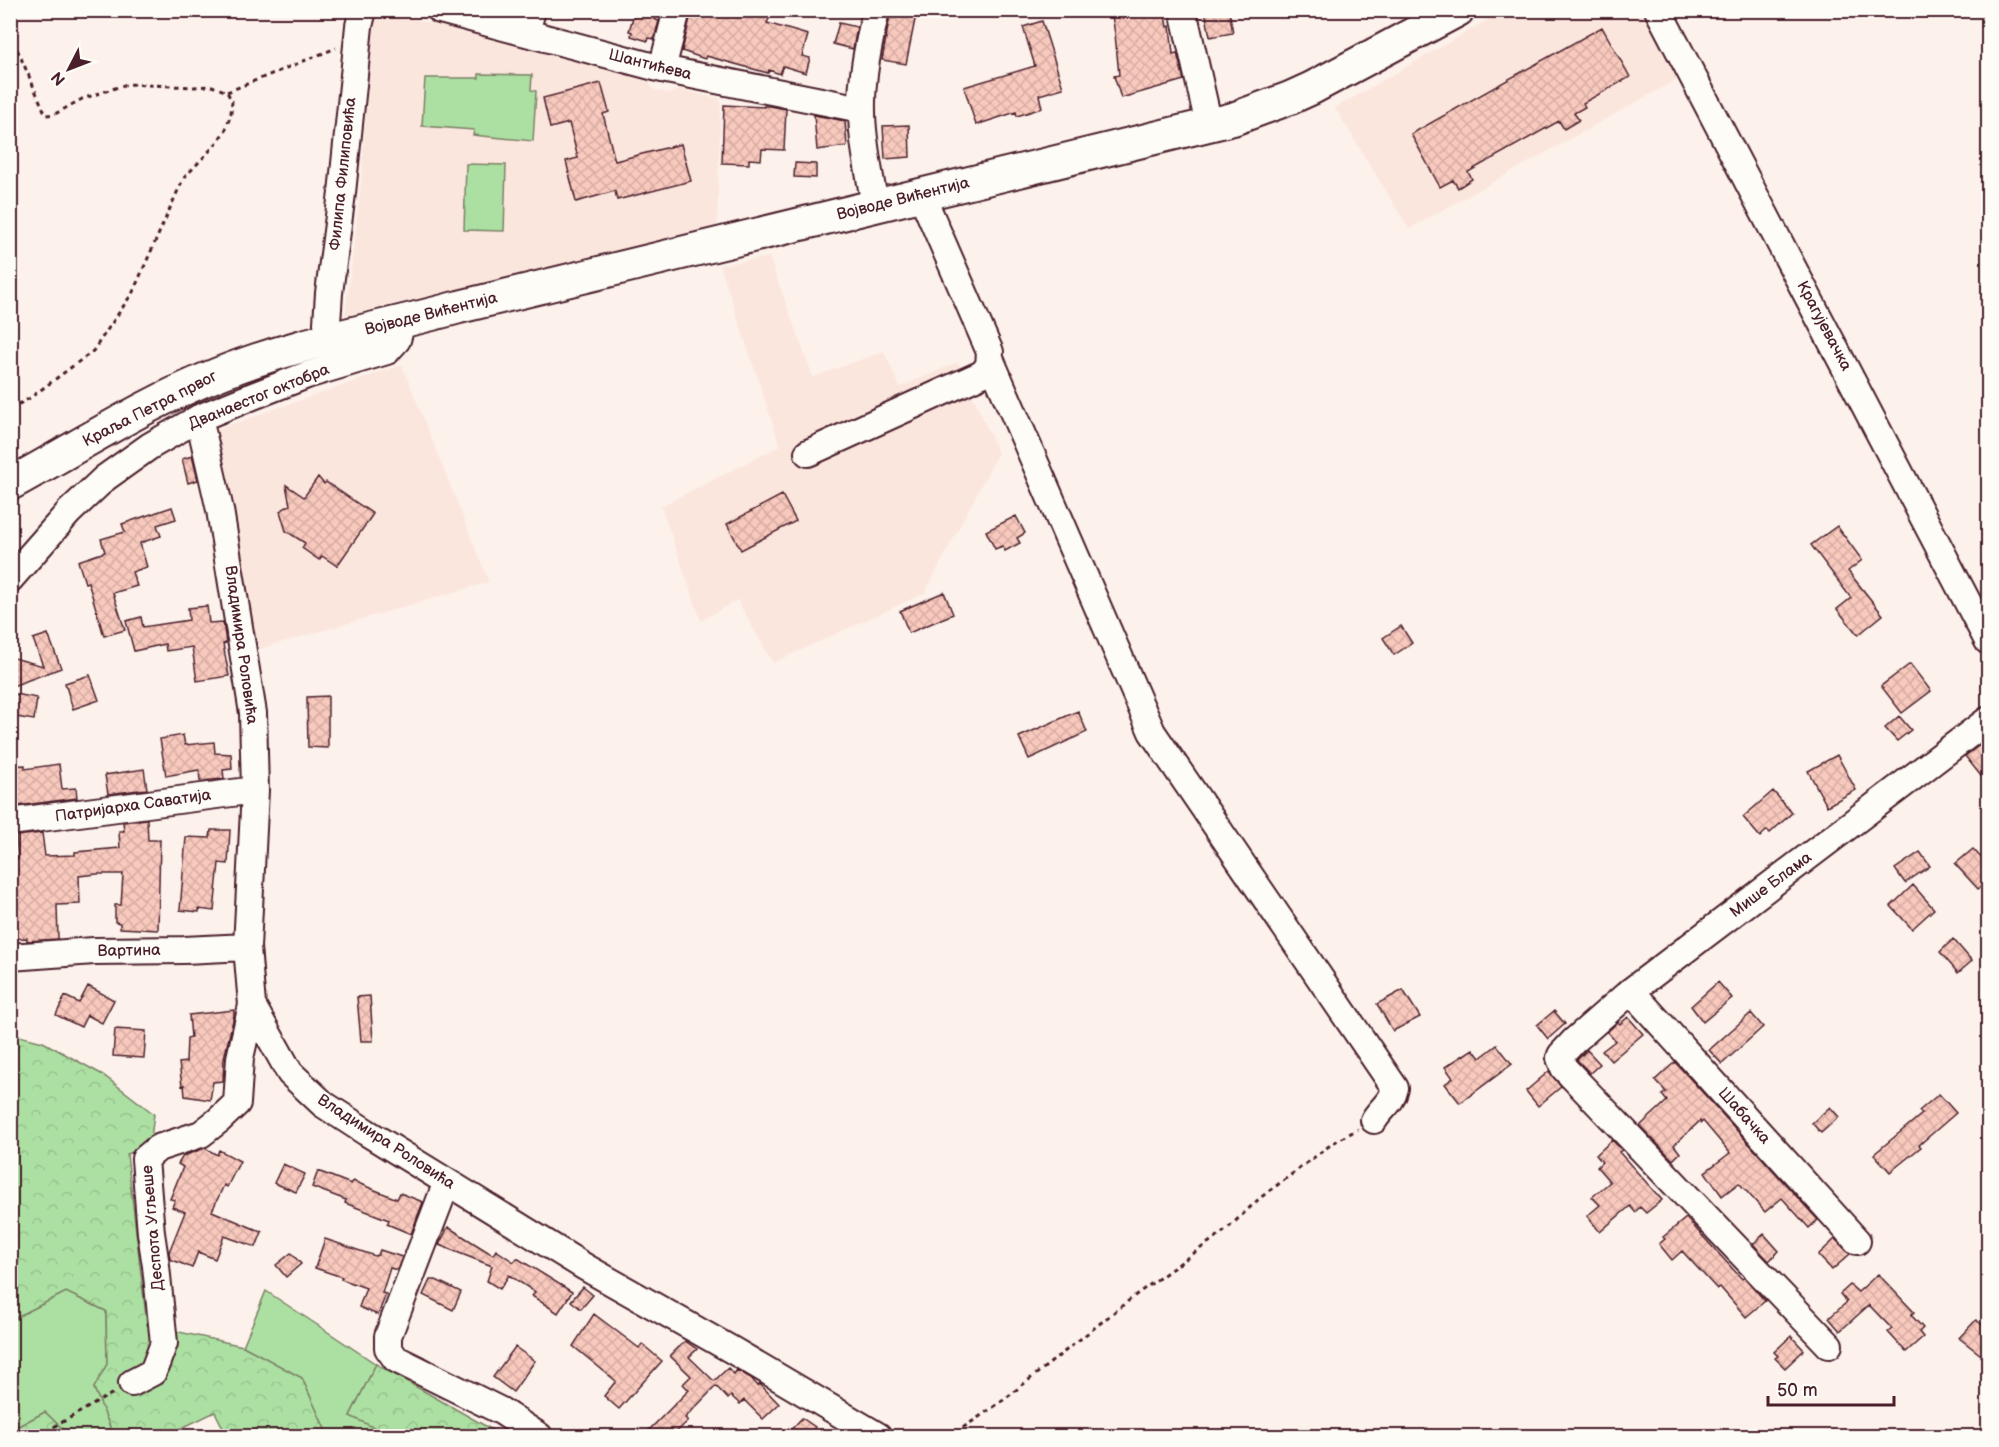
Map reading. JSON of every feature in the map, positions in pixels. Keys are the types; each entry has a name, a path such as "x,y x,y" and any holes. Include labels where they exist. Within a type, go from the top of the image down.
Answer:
{"main road":[{"name":"Војводе Вићентија","path":"330,338 1233,119 1290,98 1458,10"},
{"name":"Краља Петра првог","path":"10,484 189,386 263,357 330,338"}],"street":[{"name":"Филипа Филиповића","path":"330,338 327,323 329,293 342,193 357,39 363,10"},
{"name":"Шантићева","path":"440,10 529,22 662,69 861,109"},
{"path":"662,69 677,10"},
{"path":"875,206 861,109 864,77 876,10"},
{"path":"1183,10 1209,125"},
{"name":"Крагујевачка","path":"1658,10 1989,641"},
{"path":"921,196 1152,732 1395,1088 1393,1098 1374,1120"},
{"name":"Дванаестог октобра","path":"10,579 61,520 105,478 150,446 200,418 307,375 380,355 387,351 397,339 402,322"},
{"path":"808,453 982,374 991,361"},
{"name":"Владимира Роловића","path":"200,418 220,510 253,713 255,790 247,947 252,1005 290,1073 323,1104 366,1132 585,1267 732,1350 878,1437"},
{"name":"Мише Блама","path":"1829,1346 1564,1068 1560,1058 1575,1041 1632,991 1989,720"},
{"name":"Патријарха Саватија","path":"10,822 255,790"},
{"name":"Вартина","path":"10,957 94,951 247,947"},
{"name":"Шабачка","path":"1632,991 1857,1241"},
{"name":"Деспота Угљеше","path":"132,1383 153,1372 164,1343 145,1159 159,1148 201,1134 237,1103 240,1058 252,1005"},
{"path":"447,1182 388,1336 387,1348 396,1359 501,1411 539,1437"}],"path":[{"path":"10,33 46,115 55,114 82,99 127,84 212,86 227,92 357,39"},
{"path":"10,409 62,376 93,351 100,342 133,292 183,179 216,144 226,129 231,113 231,101 227,92"},
{"path":"947,1437 1001,1402 1034,1377 1137,1294 1226,1230 1260,1198 1333,1143 1374,1120"},
{"path":"38,1437 132,1383"}],"shaded area":[{"path":"1503,11 1648,11 1683,76 1409,229 1335,108"},
{"path":"405,17 646,78 654,90 671,94 679,89 721,99 717,229 345,316 361,184 372,20"},
{"path":"769,257 813,377 884,351 900,387 958,362 998,453 925,593 773,663 737,600 701,621 661,506 780,446 720,265"},
{"path":"402,365 489,582 256,650 212,431"}],"green space":[{"path":"479,74 532,75 531,90 536,91 533,141 473,135 474,130 422,126 425,78 479,78"},
{"path":"466,164 506,165 504,231 464,230"},
{"path":"11,1034 43,1042 103,1075 154,1114 150,1146 127,1154 147,1325 243,1346 302,1378 328,1436 227,1436 215,1412 165,1436 114,1436 94,1388 107,1364 106,1311 66,1292 11,1320"},
{"path":"266,1291 376,1364 350,1416 392,1436 328,1436 302,1378 243,1346"},
{"path":"66,1292 106,1311 107,1364 94,1388 114,1436 56,1436 65,1431 45,1412 11,1430 11,1320"},
{"path":"376,1364 505,1436 392,1436 350,1416"},
{"path":"45,1412 65,1431 56,1436 11,1436 11,1430"}],"building":[{"path":"635,10 656,10 654,19 659,21 654,39 649,38 648,41 631,36 632,32 629,31"},
{"path":"692,10 773,10 767,23 808,35 802,56 810,58 806,73 783,66 780,74 769,70 768,73 706,56 705,59 682,51"},
{"path":"891,10 917,10 906,64 882,60"},
{"path":"1111,10 1164,10 1167,27 1170,26 1173,54 1177,53 1184,80 1121,98 1114,76 1119,75"},
{"path":"1205,10 1229,10 1233,33 1210,37"},
{"path":"1042,21 1063,88 1039,95 1042,108 1017,116 1016,112 976,125 964,87 1035,66 1023,27"},
{"path":"839,23 857,27 853,49 833,44"},
{"path":"1602,27 1630,77 1583,103 1585,107 1574,113 1579,120 1564,129 1559,121 1468,172 1472,179 1458,188 1453,180 1440,187 1411,134"},
{"path":"601,83 609,112 603,114 615,161 681,144 691,181 617,200 615,191 576,202 566,161 578,158 569,123 550,128 543,98"},
{"path":"724,105 770,106 786,109 784,150 762,149 761,160 749,159 749,164 722,163"},
{"path":"814,115 845,121 847,146 817,150"},
{"path":"909,125 910,157 885,159 883,126"},
{"path":"795,163 816,164 816,178 794,177"},
{"path":"192,456 198,480 188,483 182,459"},
{"path":"318,477 324,484 326,482 373,514 337,566 322,556 319,560 302,548 305,543 286,531 280,511 290,505 286,485 304,497"},
{"path":"782,495 796,521 741,550 727,524"},
{"path":"172,507 176,519 157,525 161,536 140,543 147,567 132,572 137,586 113,593 125,630 104,636 88,582 85,583 78,561 105,552 101,539 125,532 122,524"},
{"path":"1016,516 1025,533 1017,538 1020,543 1005,551 1002,546 995,549 986,531"},
{"path":"1837,526 1862,560 1848,571 1883,615 1858,635 1837,609 1851,598 1811,545"},
{"path":"944,592 953,614 909,633 900,611"},
{"path":"207,606 209,623 223,622 226,643 223,644 229,676 197,681 192,647 166,651 165,644 134,651 126,621 141,617 143,627 189,620 188,608"},
{"path":"1401,626 1412,643 1394,655 1383,638"},
{"path":"48,634 61,668 10,687 10,657 43,666 33,639"},
{"path":"1910,664 1931,691 1902,713 1881,686"},
{"path":"90,675 99,700 73,709 65,683"},
{"path":"10,693 37,698 34,720 10,716"},
{"path":"328,696 328,748 308,747 307,697"},
{"path":"1078,711 1087,732 1029,759 1019,737"},
{"path":"1899,716 1911,730 1897,741 1885,728"},
{"path":"183,735 185,745 214,742 215,753 231,754 232,769 223,770 224,779 200,781 199,770 166,776 160,739"},
{"path":"1989,738 1989,786 1965,756"},
{"path":"1837,755 1856,790 1827,806 1808,771"},
{"path":"59,764 62,789 76,788 77,798 10,807 10,766 25,765 25,769"},
{"path":"144,769 147,789 108,794 105,775"},
{"path":"1773,791 1792,813 1770,833 1767,830 1760,837 1743,817"},
{"path":"147,819 148,840 160,840 158,930 120,928 120,923 115,922 115,905 121,905 123,874 97,874 79,876 80,904 57,905 58,939 27,941 27,938 10,939 10,859 18,859 16,836 42,833 45,856 75,855 75,852 120,848 119,831 124,831 123,822"},
{"path":"211,830 230,830 228,864 219,863 214,911 180,910 186,837 210,838"},
{"path":"1973,849 1989,866 1989,879 1978,889 1955,864"},
{"path":"1920,852 1930,866 1905,883 1895,869"},
{"path":"1913,885 1934,909 1912,929 1891,906"},
{"path":"1953,939 1972,961 1958,973 1940,952"},
{"path":"1718,982 1732,998 1703,1022 1691,1006"},
{"path":"88,986 114,1000 102,1023 87,1015 81,1027 56,1015 65,996 79,1003"},
{"path":"1403,990 1420,1017 1393,1031 1377,1004"},
{"path":"370,996 373,1041 361,1041 357,997"},
{"path":"234,1010 224,1058 223,1081 213,1082 210,1100 185,1096 179,1063 186,1062 187,1038 191,1037 189,1015"},
{"path":"1554,1011 1565,1024 1548,1039 1537,1025"},
{"path":"1751,1013 1763,1027 1722,1064 1709,1050"},
{"path":"1628,1017 1643,1034 1611,1061 1602,1051 1615,1041 1607,1032"},
{"path":"115,1029 146,1031 144,1058 113,1056"},
{"path":"1497,1045 1512,1064 1460,1103 1445,1084 1453,1078 1445,1067 1473,1049 1480,1058"},
{"path":"1587,1050 1600,1064 1590,1073 1577,1060"},
{"path":"1675,1062 1818,1220 1809,1228 1782,1198 1765,1212 1739,1183 1722,1196 1705,1172 1730,1153 1703,1121 1701,1123 1700,1121 1674,1145 1680,1153 1673,1160 1640,1126 1667,1101 1662,1095 1666,1092 1655,1080"},
{"path":"1549,1071 1561,1087 1538,1106 1526,1091"},
{"path":"1939,1094 1956,1113 1919,1145 1921,1147 1890,1172 1874,1154 1922,1114 1919,1111"},
{"path":"1830,1107 1839,1117 1821,1133 1812,1123"},
{"path":"1612,1140 1622,1150 1619,1152 1662,1200 1646,1213 1640,1207 1635,1212 1630,1206 1600,1232 1587,1216 1600,1205 1592,1197 1610,1182 1597,1167 1602,1162 1596,1155"},
{"path":"205,1148 217,1155 219,1150 240,1161 227,1187 224,1185 212,1211 262,1232 256,1247 224,1236 215,1259 198,1252 192,1268 170,1259 169,1252 185,1212 172,1207 175,1200 170,1199 183,1167 178,1164 183,1156"},
{"path":"283,1164 305,1174 296,1192 274,1183"},
{"path":"318,1171 351,1184 353,1181 397,1199 400,1193 423,1202 411,1234 387,1224 389,1220 312,1187"},
{"path":"1686,1218 1765,1301 1746,1317 1720,1287 1717,1289 1682,1251 1672,1260 1659,1244 1665,1239 1663,1237"},
{"path":"448,1227 493,1255 496,1250 514,1262 517,1258 572,1292 558,1313 532,1296 535,1292 509,1275 500,1289 487,1281 492,1266 439,1245"},
{"path":"1764,1234 1779,1251 1769,1261 1753,1244"},
{"path":"325,1239 375,1256 380,1250 402,1257 397,1270 390,1268 382,1293 386,1294 378,1315 359,1307 366,1288 315,1268"},
{"path":"1835,1239 1850,1254 1832,1270 1818,1255"},
{"path":"291,1253 301,1264 286,1277 276,1265"},
{"path":"1878,1274 1914,1312 1911,1315 1923,1328 1919,1332 1923,1337 1906,1352 1888,1332 1892,1329 1869,1305 1840,1331 1829,1318 1847,1302 1840,1294 1850,1285 1858,1292"},
{"path":"430,1280 436,1280 461,1292 453,1310 423,1295"},
{"path":"583,1287 593,1295 581,1309 571,1301"},
{"path":"594,1314 639,1348 642,1344 662,1361 619,1409 604,1396 616,1381 573,1346"},
{"path":"1976,1320 1988,1329 1983,1336 1989,1340 1989,1361 1959,1338"},
{"path":"1791,1336 1804,1350 1785,1368 1775,1358 1778,1356 1774,1352"},
{"path":"685,1341 697,1349 689,1357 714,1381 728,1368 734,1374 737,1370 751,1378 758,1386 760,1384 779,1404 763,1419 744,1400 740,1404 731,1396 728,1399 716,1386 685,1418 688,1421 671,1437 642,1437 689,1390 683,1384 691,1376 670,1356"},
{"path":"515,1347 535,1361 513,1392 493,1377"},
{"path":"802,1418 815,1427 808,1437 784,1437"}]}
